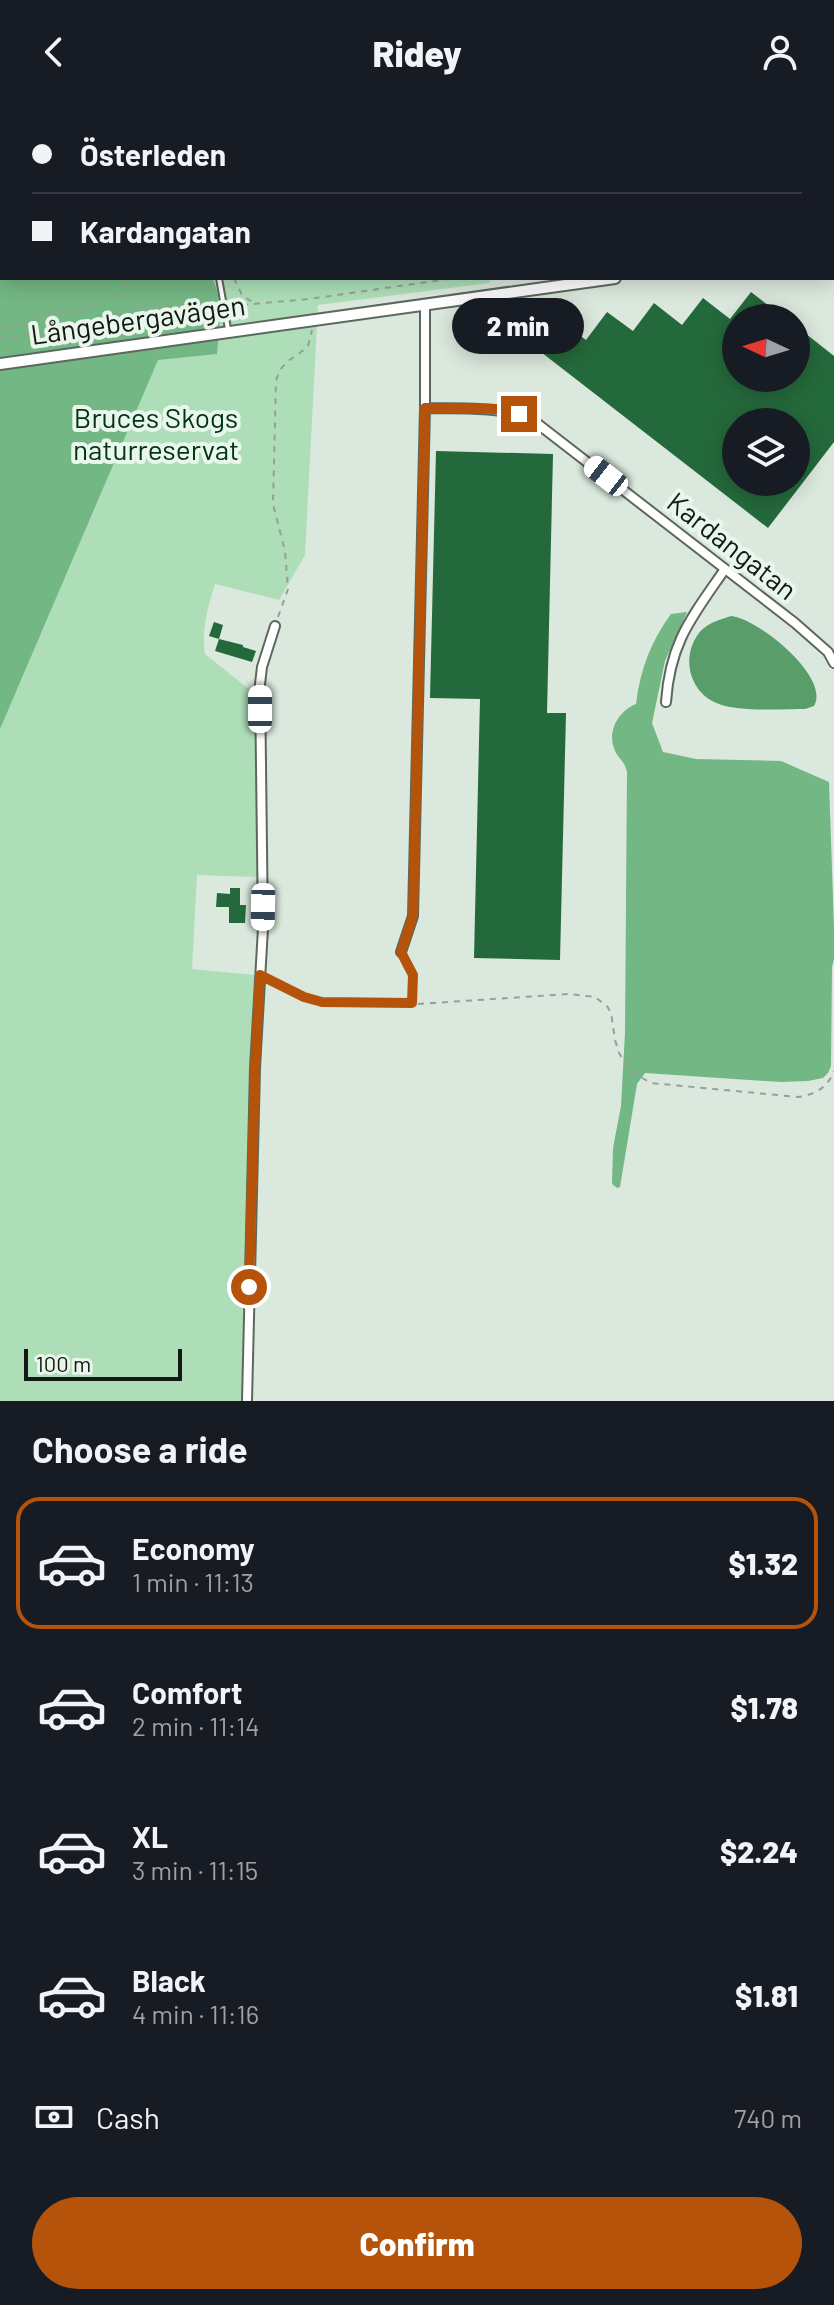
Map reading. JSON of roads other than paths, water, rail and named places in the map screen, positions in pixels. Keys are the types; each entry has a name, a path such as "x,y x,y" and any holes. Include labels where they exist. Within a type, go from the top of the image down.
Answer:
{"street":[{"name":"Långebergavägen","path":"0,364 601,280"},
{"path":"401,952 413,916 425,305"},
{"name":"Kardangatan","path":"425,408 498,409 534,421 813,638 828,652 834,663"},
{"path":"666,702 672,658 687,623 725,569"},
{"path":"247,1401 258,991 263,918 261,678 275,626"}],"lane":[{"path":"219,280 229,331"},
{"path":"260,975 304,997 322,1002 412,1003 413,975 401,952"}],"park label":[{"name":"Bruces Skogs naturreservat","path":"156,434"}]}
